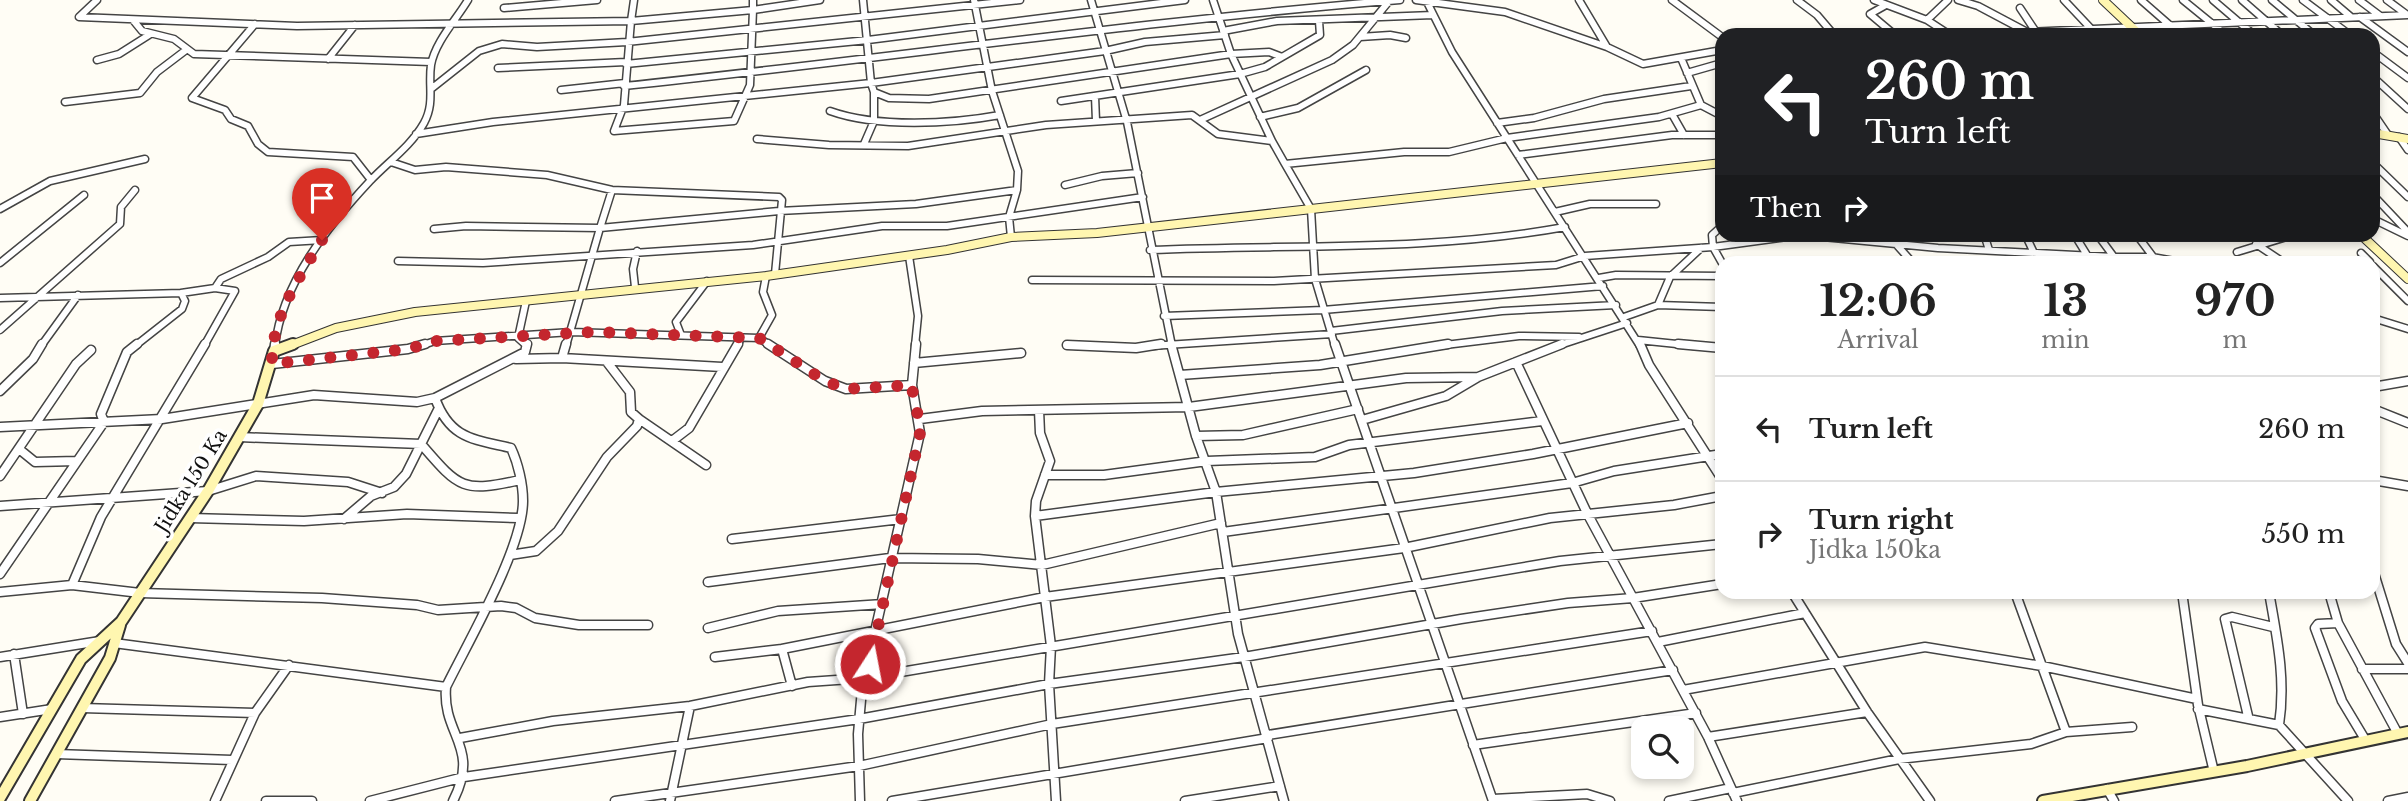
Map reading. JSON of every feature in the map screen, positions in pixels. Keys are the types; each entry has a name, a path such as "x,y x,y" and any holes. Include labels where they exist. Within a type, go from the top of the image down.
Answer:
{"street":[{"path":"97,0 79,17 355,25 630,21 820,0"},
{"path":"468,0 430,62 430,111 408,147 372,180 322,240 283,307 274,338 274,351 335,328 415,312 579,296 708,279 770,275 909,256 1011,237 1149,228 1715,164"},
{"path":"504,8 597,0"},
{"path":"634,0 627,42 624,108 613,127 618,132 728,124 736,118 743,96 750,85 749,50 753,0"},
{"path":"863,0 870,83 874,92 874,121 864,144"},
{"path":"431,89 479,51 502,44 537,47 627,42 1020,0"},
{"path":"1091,0 1127,122 1164,316 1196,436 1216,492 1230,570 1233,615 1284,801"},
{"path":"498,68 626,63 868,40 1185,0"},
{"path":"1213,0 1231,54 1251,98 1311,209 1315,279 1323,310 1493,800 1587,794 1610,801"},
{"path":"1200,120 1332,60 1360,37 1390,0"},
{"path":"561,90 750,74 1218,15 1401,0"},
{"path":"1416,0 1506,12 1591,44 1607,47 1643,64 1715,51"},
{"path":"1579,0 1607,47"},
{"path":"1672,0 1715,32"},
{"path":"1797,0 1829,28"},
{"path":"1874,0 1927,20 1940,28"},
{"path":"1927,20 1948,0"},
{"path":"1958,0 1978,6 2019,28"},
{"path":"2064,0 2090,28"},
{"path":"2103,0 2133,28 2408,15"},
{"path":"2141,0 2172,26"},
{"path":"2183,0 2218,28"},
{"path":"2213,0 2247,28"},
{"path":"2242,0 2276,28"},
{"path":"2272,0 2307,28"},
{"path":"2303,0 2340,28"},
{"path":"2331,0 2351,18"},
{"path":"2359,0 2379,16"},
{"path":"2387,0 2408,15"},
{"path":"1426,1 1452,52 1626,320 1649,365 1715,468"},
{"path":"975,3 992,91 1018,171 1017,190 1009,217 1011,237"},
{"path":"1886,5 1870,14 1887,28"},
{"path":"2020,8 2034,28"},
{"path":"416,134 624,108 870,83 1105,51 1145,42 1224,33 1276,21 1433,15"},
{"path":"2360,17 2375,28"},
{"path":"133,20 149,35 174,39 186,50 227,55 430,62"},
{"path":"1061,101 1240,74 1282,57 1320,35 1319,21"},
{"path":"255,24 192,98 225,110 231,119 248,126 254,141 268,152 332,153 353,157 372,180"},
{"path":"328,59 355,25"},
{"path":"2380,32 2408,52"},
{"path":"97,60 120,54 149,35"},
{"path":"1360,37 1390,35 1406,38"},
{"path":"65,102 140,93 157,72 186,50"},
{"path":"874,92 889,98 929,99 1231,54 1269,52 1282,57"},
{"path":"2380,57 2408,78"},
{"path":"1681,58 1701,104 1706,110 1715,113"},
{"path":"1687,73 1715,65"},
{"path":"1260,117 1298,108 1366,71"},
{"path":"2380,83 2408,109"},
{"path":"1497,123 1534,118 1604,99 1691,86"},
{"path":"1095,96 1096,121"},
{"path":"1285,164 1404,152 1448,152 1507,138 1672,114 1701,104"},
{"path":"830,111 855,120 874,121 969,121 1000,116"},
{"path":"1672,114 1684,135"},
{"path":"757,139 908,146 1046,125 1096,121 1127,122 1192,115 1219,134 1272,141"},
{"path":"2380,123 2388,135"},
{"path":"2380,134 2404,138 2408,150"},
{"path":"1518,155 1684,135 1715,135"},
{"path":"0,209 18,195 45,181 145,159"},
{"path":"391,162 415,170 446,167 547,175 612,190 779,197 782,200 779,211 779,241 770,275 762,292 772,315 759,338"},
{"path":"2380,170 2408,197"},
{"path":"1065,186 1102,176 1138,173"},
{"path":"0,330 33,297 120,224 121,207 135,190"},
{"path":"562,358 572,332 590,256 612,190"},
{"path":"433,229 466,226 600,228 779,211 825,211 903,205 1017,190"},
{"path":"0,263 84,195"},
{"path":"398,261 483,262 753,245 882,226 947,226 1143,197"},
{"path":"2380,203 2408,234"},
{"path":"1555,212 1590,204 1656,204"},
{"path":"2380,222 2408,234"},
{"path":"1150,250 1259,245 1428,245 1504,238 1566,227"},
{"path":"1715,232 1712,235 1713,247 1718,256"},
{"path":"215,288 228,275 268,257 289,242 322,240"},
{"path":"1032,280 1315,279 1556,265 1585,256 1713,247 1746,242"},
{"path":"1888,242 2093,256"},
{"path":"1986,242 1989,250"},
{"path":"2029,242 2034,253"},
{"path":"2079,242 2087,255"},
{"path":"2237,252 2264,242"},
{"path":"2368,242 2408,279"},
{"path":"1895,243 1907,256"},
{"path":"2256,244 2274,256"},
{"path":"1658,304 1670,277 1702,247"},
{"path":"635,287 633,269 637,251"},
{"path":"2361,253 2364,256"},
{"path":"860,801 859,719 865,678 883,604 890,558 901,519 920,419 914,406 912,385 918,316 909,256"},
{"path":"2380,272 2408,300"},
{"path":"1599,278 1616,275 1715,276"},
{"path":"681,335 676,322 708,279"},
{"path":"1164,316 1323,310 1603,286"},
{"path":"0,298 181,293 215,288 235,291 235,296 101,517 72,585"},
{"path":"104,422 101,414 121,360 182,309 185,301 181,293"},
{"path":"0,391 33,359 54,324 78,295"},
{"path":"518,338 526,301"},
{"path":"1362,420 1446,396 1478,377 1626,320 1658,304 1715,307"},
{"path":"1067,345 1136,348 1172,342 1332,332 1502,311 1616,305"},
{"path":"2380,320 2408,329"},
{"path":"272,364 408,349 435,341 518,338 572,332 681,335 759,338 825,381 846,389 912,385"},
{"path":"1180,375 1342,362 1426,346 1512,335 1579,337"},
{"path":"0,427 162,419 314,395 393,401 435,398 516,359 525,352 527,344 518,338"},
{"path":"672,441 689,428 741,338"},
{"path":"1638,340 1715,347"},
{"path":"0,476 76,364 91,349"},
{"name":"Jidka 150 Ka","path":"121,622 208,491 258,404 274,351"},
{"path":"914,363 1021,353"},
{"path":"516,359 562,358 722,367"},
{"path":"607,362 630,392 631,412 706,465"},
{"path":"1516,362 1587,513 1696,713 1734,794"},
{"path":"920,419 982,411 1189,407 1406,378 1478,377"},
{"path":"2380,386 2408,382"},
{"path":"435,398 438,410 467,440 511,448 523,502 510,555 446,687 444,698 460,738 465,766 464,777 453,801"},
{"path":"1196,436 1243,435 1358,409"},
{"path":"344,520 370,496 394,487 406,474 438,410"},
{"path":"1039,410 1040,433 1050,461 1036,500 1035,516 1051,646 1049,684 1056,801"},
{"path":"2380,413 2408,424"},
{"path":"510,555 536,551 558,531 607,457 639,419"},
{"path":"1045,475 1104,475 1207,461 1315,457 1349,446 1542,421"},
{"path":"0,574 104,422"},
{"path":"1035,516 1216,492 1381,477 1555,449 1688,423"},
{"path":"239,436 421,444 448,479 459,485 475,488 520,480"},
{"path":"19,449 35,462 77,461"},
{"path":"1223,533 1572,482 1614,471 1715,455"},
{"path":"0,506 208,491 256,476 348,482 382,493"},
{"path":"2380,481 2408,486"},
{"path":"715,657 782,649 1045,597 1404,548 1587,513 1674,505 1715,497"},
{"path":"190,518 344,520 407,514 518,518"},
{"path":"732,539 901,519"},
{"path":"708,582 890,558 978,559 1042,565 1221,523"},
{"path":"460,738 553,721 690,706 792,686 865,678 1610,554 1715,545"},
{"path":"0,592 72,585 140,593 322,598 438,610 516,608 535,618 579,625 648,625"},
{"path":"370,801 464,777 859,719 1049,684 1244,657 1568,603 1633,598 1715,585"},
{"path":"2380,593 2396,644 2408,663"},
{"path":"1796,599 1867,712 1930,801"},
{"path":"2018,599 2066,732"},
{"path":"2184,599 2190,629 2198,704 2214,772"},
{"path":"2270,599 2284,694 2279,725"},
{"path":"2043,801 2214,772 2403,733 2362,669 2338,623 2331,599"},
{"path":"708,628 778,611 883,604"},
{"path":"1658,642 1805,613"},
{"path":"2248,716 2225,619 2232,617 2273,627"},
{"path":"0,798 5,780 81,659 121,622"},
{"path":"30,801 110,658 121,622"},
{"path":"2338,623 2318,624 2315,628 2337,696 2366,741"},
{"path":"615,801 671,796 859,766 1052,724 1652,631"},
{"path":"0,656 101,641"},
{"path":"114,643 446,687"},
{"path":"1683,690 1925,648 2042,666 2279,725 2348,801"},
{"path":"782,649 792,686"},
{"path":"14,654 23,713"},
{"path":"215,801 256,713 289,665"},
{"path":"2362,669 2408,669"},
{"path":"892,801 1673,670"},
{"path":"671,796 690,706"},
{"path":"82,708 256,713"},
{"path":"0,717 52,709"},
{"path":"1707,737 1867,712"},
{"path":"1473,745 1696,713"},
{"path":"1669,801 1734,794 1899,759 2031,744 2066,732 2132,727"},
{"path":"56,754 232,760"},
{"path":"1185,801 1280,786"},
{"path":"2107,789 2114,801"},
{"path":"2388,801 2408,797"},
{"path":"266,801 312,801"}],"route":[{"path":"322,240 283,307 274,338 272,364 408,349 435,341 593,332 759,338 825,381 846,389 912,385 914,406 920,419 920,433 890,558 870,664"}]}
